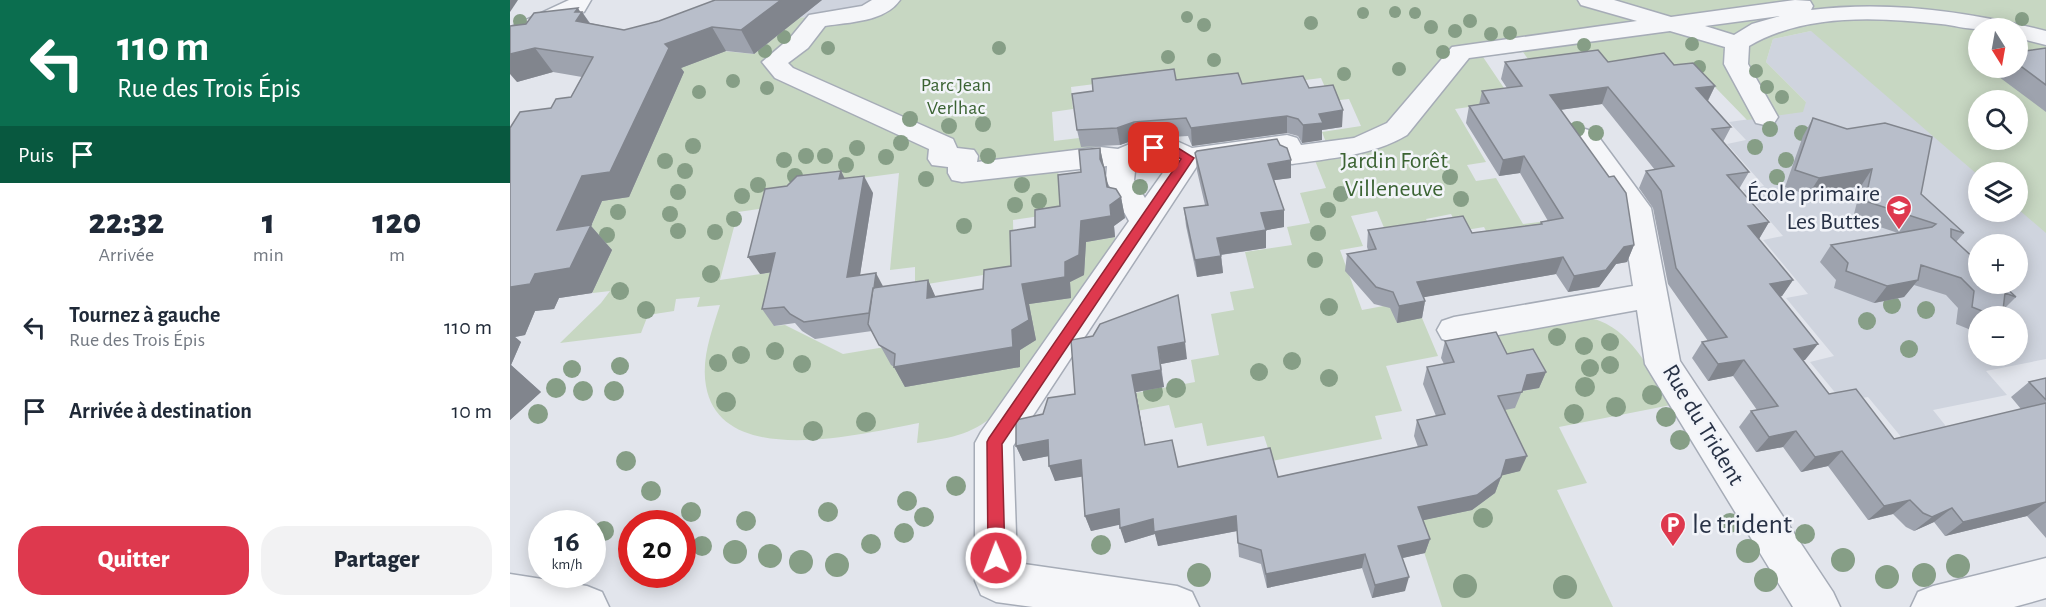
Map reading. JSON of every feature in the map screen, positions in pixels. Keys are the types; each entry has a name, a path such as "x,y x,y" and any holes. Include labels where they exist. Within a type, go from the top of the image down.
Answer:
{"street":[{"path":"510,41 521,32 576,7 580,0"},
{"path":"889,0 867,12 817,20 799,43 774,62 784,73 943,145 942,159 964,156 962,173 1100,156 1122,159 1137,150 1170,147 1188,158 1287,144 1292,155 1358,146 1387,135 1405,120 1461,52 1669,23 1838,3 1924,6 1969,18"},
{"path":"1589,0 1737,43"},
{"path":"1765,117 1736,64 1737,43 1747,29 1769,15 1802,6"},
{"path":"2028,34 2046,38"},
{"name":"Rue du Trident","path":"1585,138 1636,208 1663,364 1818,607"},
{"path":"1178,607 992,594 994,442 1188,158"},
{"path":"1122,159 1120,180 1144,222"},
{"path":"1455,330 1651,295"},
{"path":"1933,607 2046,578"},
{"path":"510,595 587,607"}],"shaded area":[{"path":"787,0 874,0 853,12 790,19"},
{"path":"1811,31 1968,66 1968,78 2028,78 2028,62 2046,52 2046,359 2028,363 2028,306 1968,306 1968,366 2011,366 1986,371 2007,395 1933,410 1953,435 1907,444 1868,397 1842,401 1810,362 1834,356 1786,298 1808,294 1763,240 1783,236 1743,190 1764,186 1727,144 1746,140 1729,122 1765,117 1806,102 1766,62 1773,39"}],"green space":[{"name":"Parc Jean Verlhac","path":"874,0 2046,0 2046,233 2028,218 2028,162 1968,162 1968,166 1811,31 1773,39 1766,62 1806,102 1803,112 1747,120 1714,86 1596,65 1531,63 1523,52 1483,57 1506,91 1497,103 1455,109 1486,162 1467,165 1476,181 1496,178 1523,224 1547,221 1555,233 1512,281 1484,227 1460,231 1451,214 1426,219 1434,235 1390,242 1377,211 1351,216 1363,246 1340,250 1362,310 1389,305 1422,318 1438,356 1386,366 1402,411 1375,416 1382,439 1272,461 1264,436 1207,446 1202,423 1175,428 1169,405 1072,423 1076,404 1195,382 1191,360 1219,355 1211,314 1234,310 1230,292 1254,288 1245,252 1292,245 1287,227 1310,223 1300,193 1326,188 1314,158 1327,145 1322,132 1361,126 1349,99 1331,101 1321,78 1241,88 1178,85 1174,74 1071,87 1073,109 1052,112 1054,141 1096,136 1098,149 1058,168 1061,213 1013,220 1014,270 915,286 915,267 890,270 899,173 824,183 772,207 738,212 720,280 787,270 774,326 785,325 843,354 909,343 1020,367 1018,306 1067,245 1115,237 1117,248 1002,409 972,430 963,434 917,443 919,423 831,438 798,440 765,438 738,429 717,412 706,386 706,355 720,305 697,307 700,297 676,299 674,311 648,315 641,333 560,343 601,303 610,291 593,293 579,254 656,76 723,51 754,54 778,35 790,19 853,12"},
{"path":"1576,319 1600,321 1623,336 1642,357 1671,405 1559,427 1587,483 1557,490 1613,607 1442,607 1405,494 1443,516 1474,509 1463,483 1486,398 1538,388 1501,370 1485,337"}],"building":[{"path":"715,0 781,0 741,30 712,27 665,44 669,48 610,172 582,176 557,230 591,225 570,268 535,274 530,284 510,289 510,128 520,112 551,108 556,99 571,97 593,57 535,48 510,54 510,26 526,24 534,13 578,8 575,12 582,12 576,21 624,30 659,21"},
{"path":"2046,48 2046,85 2028,72 2028,51"},
{"path":"1598,50 1608,62 1664,53 1674,65 1693,63 1715,86 1696,88 1731,127 1712,129 1749,172 1727,175 1769,222 1748,226 1793,280 1770,284 1818,344 1794,349 1829,394 1856,389 1894,439 2046,403 2046,502 1963,522 1952,508 1932,517 1923,513 1910,500 1884,506 1842,451 1815,457 1796,431 1769,437 1751,411 1778,406 1744,360 1718,364 1702,342 1727,337 1676,268 1661,191 1646,171 1674,166 1608,87 1550,95 1609,177 1614,176 1626,193 1634,245 1624,247 1606,270 1574,276 1563,257 1417,282 1425,301 1399,306 1393,292 1376,287 1347,254 1376,249 1368,230 1463,216 1472,233 1542,224 1541,222 1563,218 1524,156 1503,160 1469,106 1489,103 1482,91 1522,86 1505,62"},
{"path":"1174,69 1176,80 1238,73 1242,84 1303,76 1309,88 1333,85 1343,110 1319,114 1323,123 1303,125 1298,119 1287,116 1191,128 1186,118 1134,122 1117,128 1077,130 1072,94 1093,91 1092,79"},
{"path":"1813,118 1847,129 1885,123 1932,137 1921,194 1964,233 1951,229 1951,237 1968,253 1968,285 1961,278 1921,265 1918,280 1887,286 1846,271 1848,263 1831,245 1932,227 1936,224 1865,201 1872,169 1819,178 1795,170"},
{"path":"1277,139 1280,145 1287,148 1291,160 1268,164 1284,210 1261,213 1266,230 1217,238 1221,256 1195,260 1184,208 1208,205 1195,153"},
{"path":"1100,148 1100,159 1107,187 1116,189 1121,197 1110,205 1111,216 1081,221 1079,255 1065,262 1065,277 1022,284 1029,320 1012,330 1013,347 894,367 895,354 879,345 868,324 873,288 928,280 927,298 983,289 984,270 1011,266 1010,231 1035,227 1035,210 1060,206 1058,175 1081,172 1079,150"},
{"path":"841,171 839,179 864,176 847,277 876,273 869,313 804,322 790,314 784,307 762,309 775,253 748,257 765,189 787,186 797,176"},
{"path":"1974,294 2005,294 2003,306 1972,306"},
{"path":"1178,295 1185,342 1158,347 1161,370 1132,375 1145,445 1172,440 1178,467 1270,448 1278,477 1427,445 1417,420 1445,414 1427,367 1454,362 1445,341 1496,332 1507,354 1533,349 1546,372 1527,375 1522,392 1498,396 1527,456 1506,460 1501,477 1477,495 1418,507 1430,539 1398,546 1409,577 1375,585 1365,554 1266,574 1261,550 1238,543 1236,516 1154,532 1153,519 1120,528 1119,509 1085,516 1081,460 1049,466 1048,440 1016,446 1016,420 1043,414 1048,398 1075,394 1071,340 1093,336 1100,324"},
{"path":"2046,378 2046,400 2029,382"}],"place":[{"name":"École primaire Les Buttes","path":"1899,231"},
{"name":"le trident","path":"1673,548"}],"route":[{"path":"996,558 994,442 1188,158 1170,147 1154,148"}],"park label":[{"name":"Jardin Forêt Villeneuve","path":"1394,175"}]}
